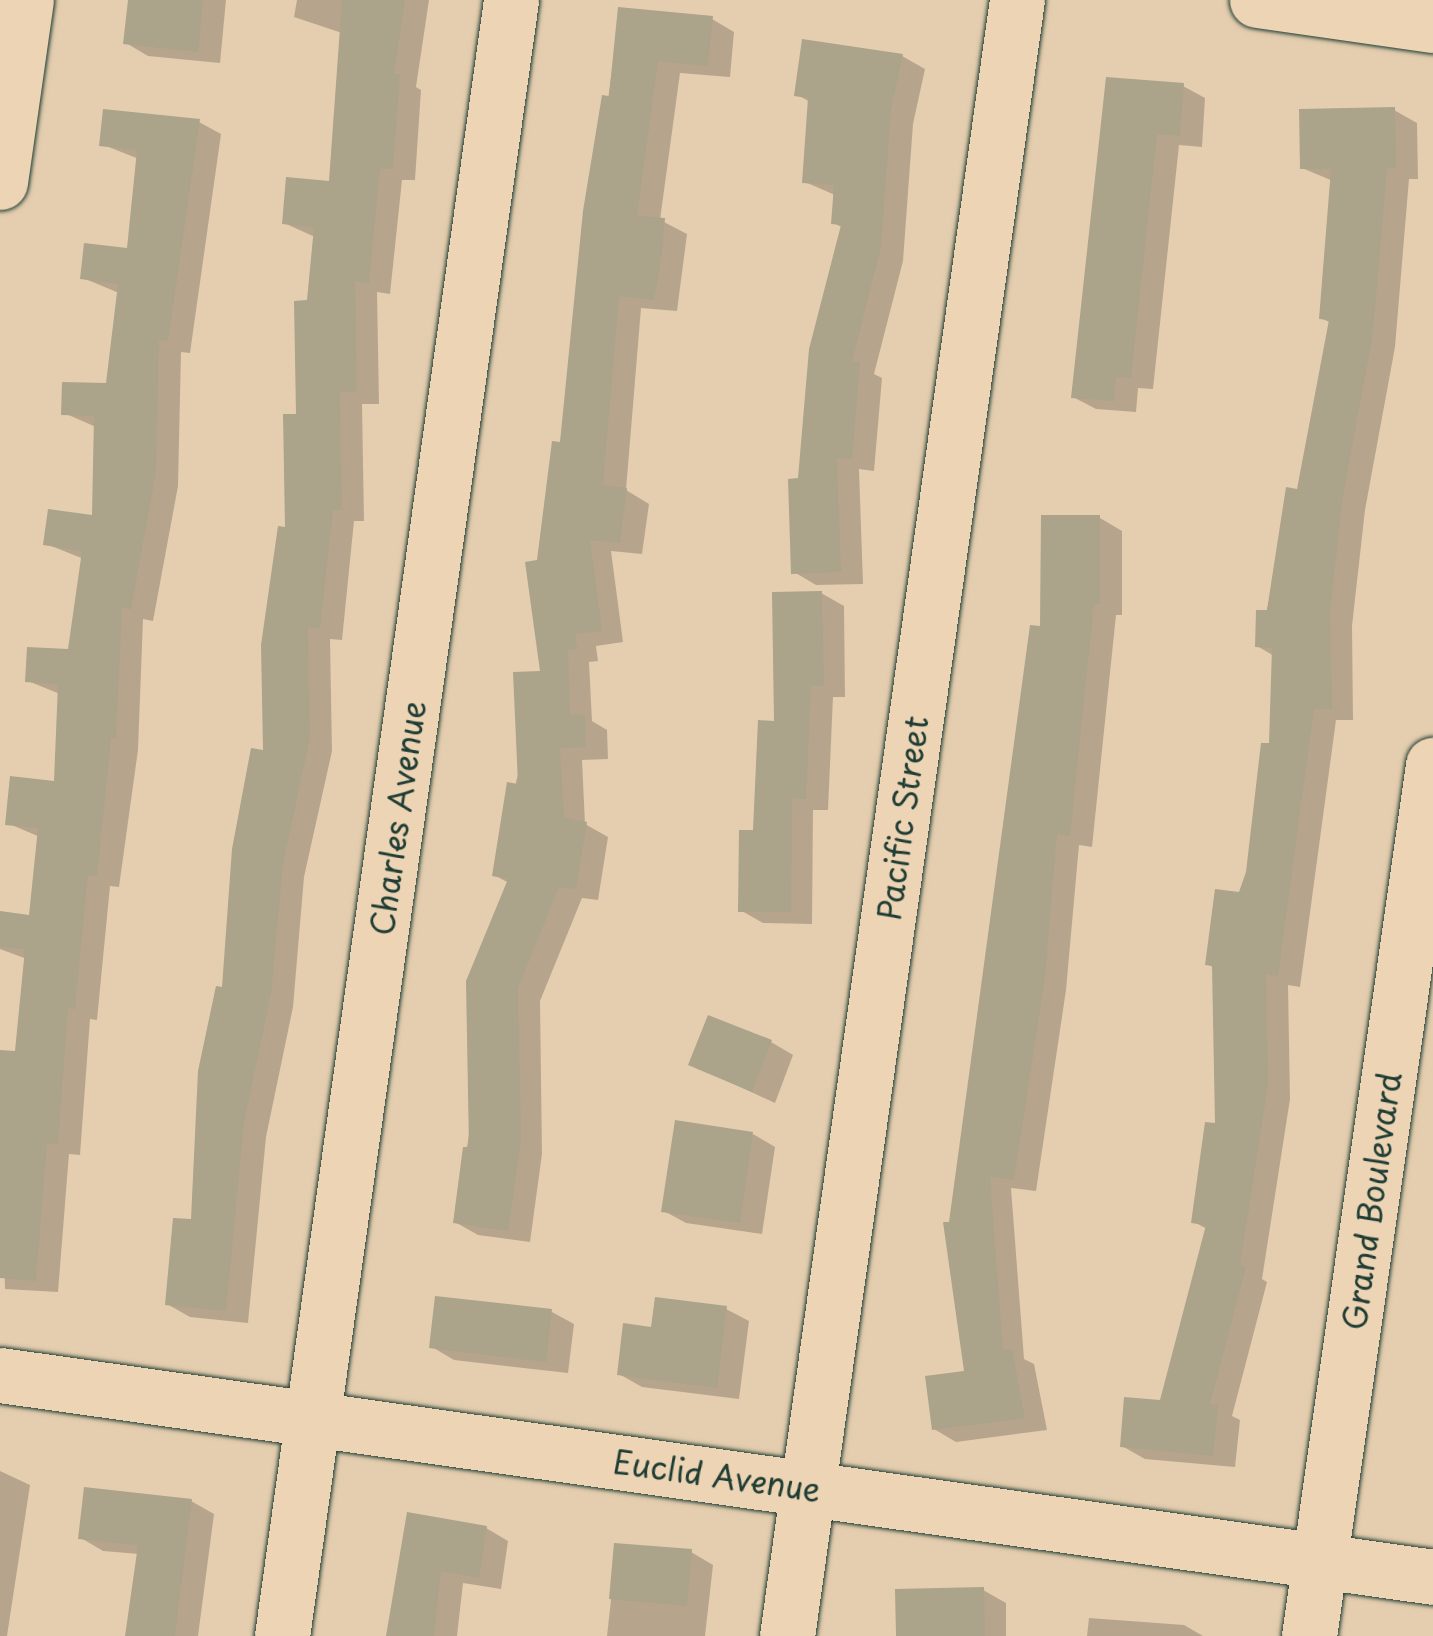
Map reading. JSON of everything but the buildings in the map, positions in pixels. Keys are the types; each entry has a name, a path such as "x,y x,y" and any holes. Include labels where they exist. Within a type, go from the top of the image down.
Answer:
{"street":[{"path":"0,182 26,0"},
{"name":"Charles Avenue","path":"282,1636 511,0"},
{"name":"Pacific Street","path":"787,1636 1017,0"},
{"path":"1257,0 1433,26"},
{"name":"Grand Boulevard","path":"1309,1636 1433,765"},
{"name":"Euclid Avenue","path":"0,1375 1433,1577"}]}
